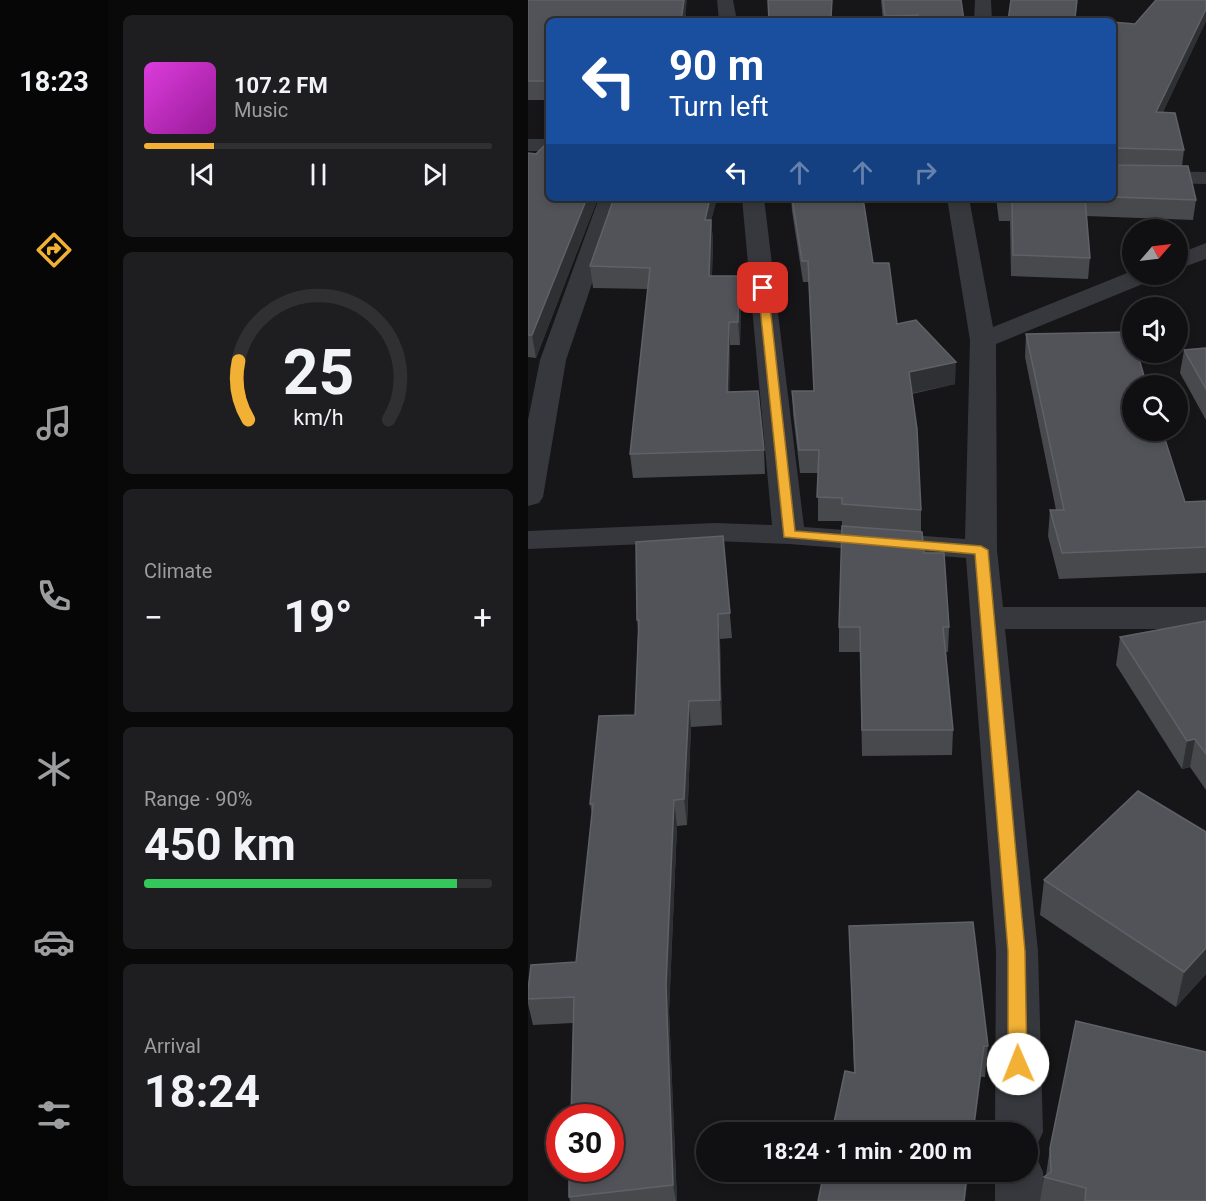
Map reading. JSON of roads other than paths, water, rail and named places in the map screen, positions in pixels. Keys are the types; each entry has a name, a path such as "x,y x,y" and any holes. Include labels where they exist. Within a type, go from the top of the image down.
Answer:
{"street":[{"path":"725,0 728,18"},
{"path":"983,0 983,18"},
{"path":"528,145 546,145"},
{"path":"1116,176 1206,178"},
{"path":"528,497 553,360 608,201"},
{"path":"753,201 789,535"},
{"path":"959,201 983,340 981,550 1017,951 1019,1122"},
{"path":"1188,258 1206,250"},
{"path":"983,340 1122,284"},
{"path":"528,540 704,532 789,535 981,550"},
{"path":"987,618 1206,618"},
{"path":"1019,1182 1020,1201"}]}
